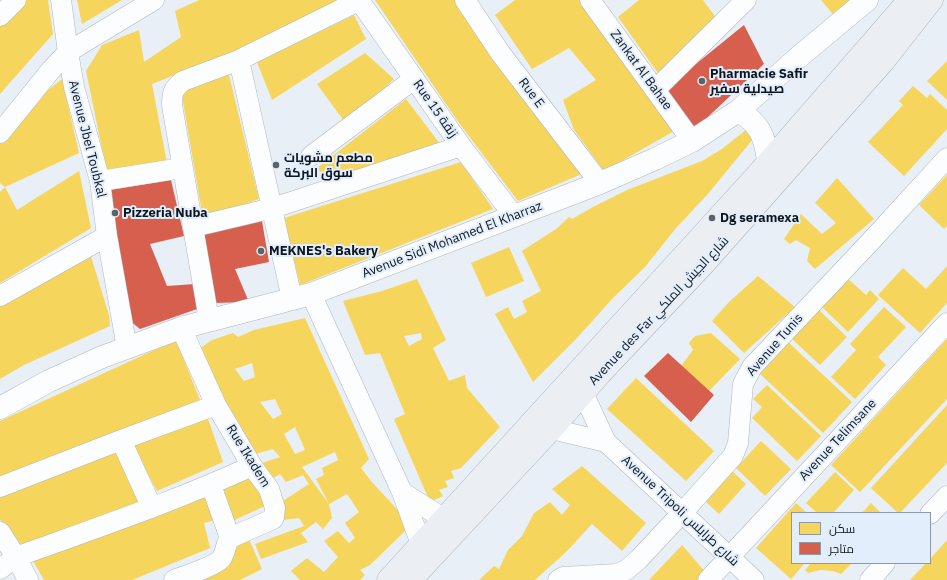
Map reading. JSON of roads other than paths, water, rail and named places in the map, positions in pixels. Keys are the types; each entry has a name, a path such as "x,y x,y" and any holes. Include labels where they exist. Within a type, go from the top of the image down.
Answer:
{"main road":[{"name":"Avenue des Far شارع الجيش الملكي","path":"388,580 589,358 679,262 909,0"},
{"name":"Avenue des Far شارع الجيش الملكي","path":"411,580 552,429 600,373 704,264 884,61 932,0"}],"street":[{"path":"0,16 16,0"},
{"name":"Avenue Jbel Toubkal","path":"61,0 74,87 100,181 107,236 127,348"},
{"path":"0,133 51,70 68,52 154,0"},
{"path":"210,320 182,168 172,104 172,93 174,88 182,81 239,60 360,0"},
{"name":"Rue 15 زنقة","path":"360,0 461,146 514,216"},
{"name":"Rue E","path":"465,0 501,54 600,183"},
{"name":"Zankat Al Bahae","path":"590,0 692,141"},
{"name":"Avenue Sidi Mohamed El Kharraz","path":"0,408 49,380 102,357 181,328 302,296 600,183 692,141 738,111 800,56 867,0"},
{"path":"655,90 735,4"},
{"path":"239,60 273,208 302,296 402,492 421,544"},
{"path":"311,156 414,79"},
{"path":"738,111 752,120 760,130 765,140 768,161"},
{"path":"194,227 273,208 461,146"},
{"name":"Avenue Tunis","path":"558,580 563,577 617,574 622,572 634,564 682,513 733,456 738,443 743,384 752,367 947,158"},
{"path":"100,181 182,168"},
{"path":"0,296 107,236"},
{"name":"Avenue Telimsane","path":"708,580 947,323"},
{"name":"Rue Ikadem","path":"181,328 216,405 252,466 269,489 274,504 274,517 265,523 230,538"},
{"name":"Avenue Tripoli شارع طرابلس","path":"583,393 606,442 754,580"},
{"path":"0,487 216,405"},
{"name":"Avenue Tripoli شارع طرابلس","path":"552,429 606,442"},
{"path":"121,440 152,508"},
{"path":"0,569 16,557 152,508 211,485 252,466"},
{"path":"174,580 220,560 230,538 211,485"},
{"path":"402,492 444,519"},
{"path":"931,513 947,496"},
{"path":"0,532 16,557 28,580"},
{"path":"870,580 884,564"}],"place":[{"name":"Pharmacie Safir صيدلية سفير","path":"702,81"},
{"name":"مطعم مشويات سوق البركة","path":"276,165"},
{"name":"Pizzeria Nuba","path":"115,213"},
{"name":"Dg seramexa","path":"712,218"},
{"name":"MEKNES's Bakery","path":"261,251"}]}
